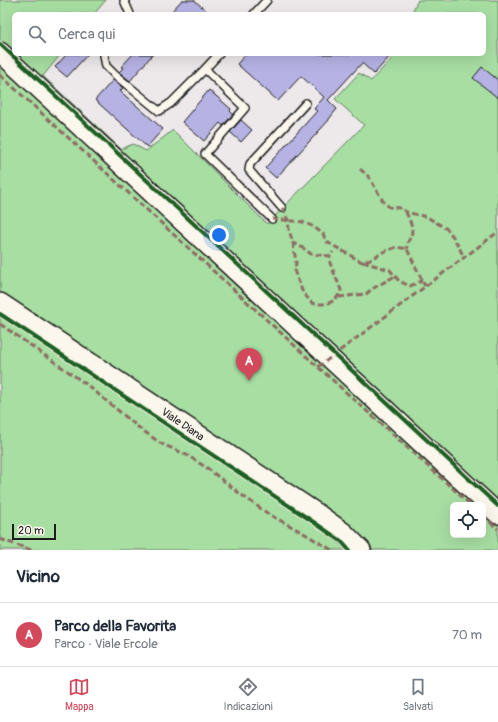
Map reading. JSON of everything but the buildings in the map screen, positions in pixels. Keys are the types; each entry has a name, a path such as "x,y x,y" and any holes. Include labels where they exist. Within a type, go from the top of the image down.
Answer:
{"street":[{"path":"0,52 498,514"},
{"name":"Viale Diana","path":"0,303 319,515 344,533 361,550"}],"lane":[{"path":"124,0 129,12"},
{"path":"256,12 267,0"},
{"path":"104,56 106,66 159,111 171,103 217,56"},
{"path":"205,69 245,108 205,154 272,219"},
{"path":"282,208 249,170 250,164 306,103"}],"green space":[{"path":"0,0 106,0 96,12 12,12 12,56 59,56 43,76 121,149 133,144 146,151 173,130 267,224 364,125 335,99 359,73 371,81 394,56 486,56 486,12 412,12 418,0 498,0 498,550 0,550"}],"marked path":[{"path":"0,75 318,367 468,502"},
{"path":"360,169 369,177 383,201 389,207 401,208 406,212 427,217 447,229 454,238 464,257"},
{"path":"282,208 288,220 293,243 311,254 330,256 333,252"},
{"path":"406,212 412,230 407,244 407,249"},
{"path":"272,219 303,222 314,227 323,234 327,242 362,262 397,247 407,249 425,286"},
{"path":"318,367 498,232"},
{"path":"293,243 296,262 295,273 303,293 312,303 326,304 333,301 337,298 341,290 330,263 330,256"},
{"path":"363,262 390,270 399,281 410,286 422,281"},
{"path":"339,297 366,294 395,276"},
{"path":"0,324 86,384 138,427 160,443 185,454 207,468 270,515 332,550"},
{"path":"486,519 498,529"},
{"path":"0,539 31,550"}],"cycle path":[{"path":"0,44 12,55"},
{"path":"13,56 498,506"},
{"path":"0,314 315,523 341,541 349,550"}],"place":[{"name":"Parco della Favorita","path":"249,381"}]}
